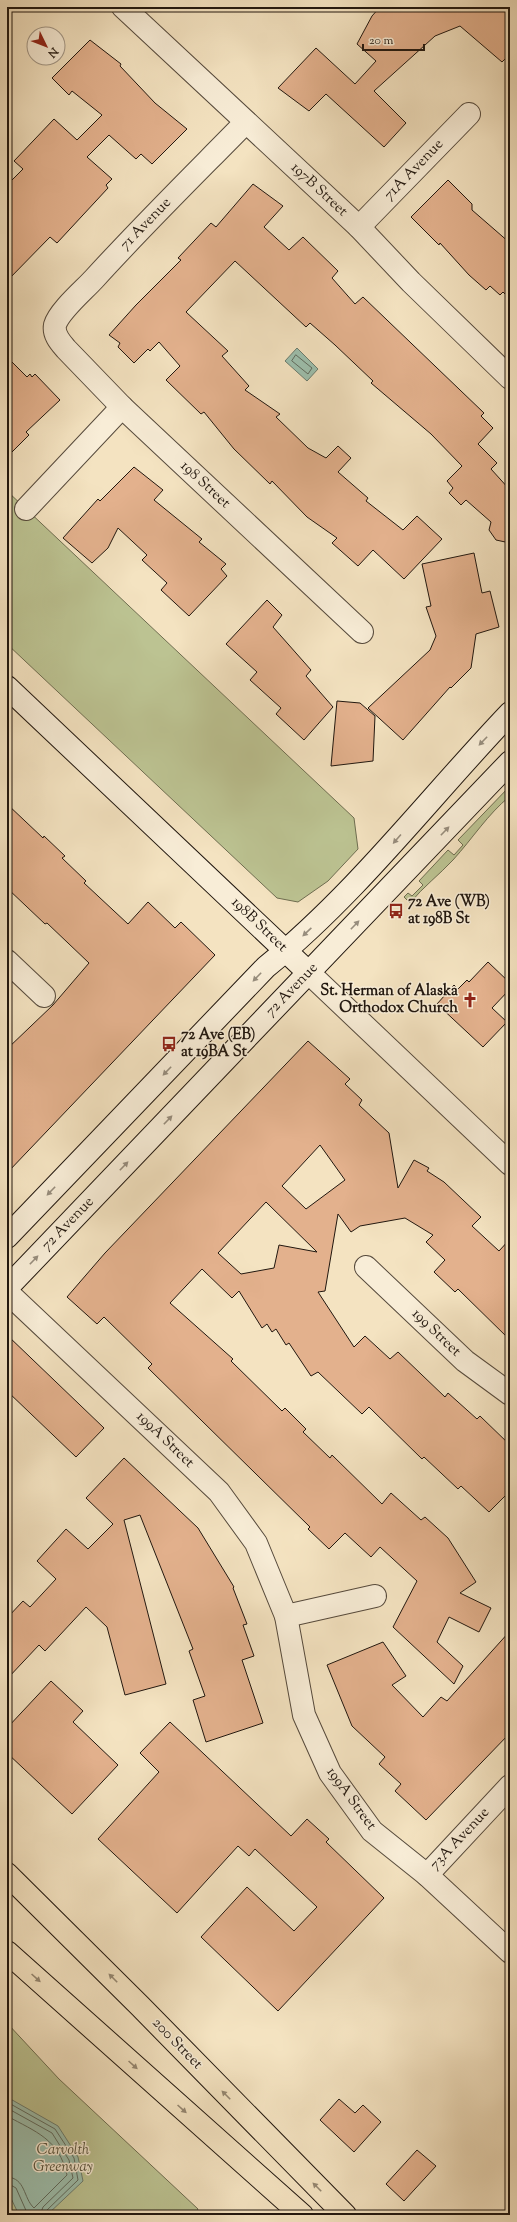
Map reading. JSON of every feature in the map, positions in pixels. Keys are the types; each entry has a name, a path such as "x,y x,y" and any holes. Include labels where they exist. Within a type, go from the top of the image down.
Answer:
{"main road":[{"name":"200 Street","path":"7,1874 140,2006 345,2215"},
{"path":"7,1952 302,2215"}],"street":[{"name":"197B Street","path":"123,7 359,227 412,282 510,378"},
{"name":"71A Avenue","path":"359,227 469,114"},
{"name":"71 Avenue","path":"56,333 55,326 70,304 140,229 246,122"},
{"name":"198 Street","path":"56,333 62,345 122,407 362,632"},
{"path":"26,509 122,407"},
{"name":"198B Street","path":"7,687 510,1164"},
{"name":"72 Avenue","path":"7,1237 266,967 311,929 388,850 461,764 510,713"},
{"name":"72 Avenue","path":"7,1288 510,762"},
{"path":"7,961 44,996"},
{"name":"199 Street","path":"366,1267 465,1361 510,1394"},
{"name":"199A Street","path":"7,1292 220,1492 256,1543 286,1616 304,1715 330,1773 372,1831 427,1875 510,1952"},
{"path":"286,1616 375,1596"},
{"name":"73A Avenue","path":"427,1875 510,1786"}],"green space":[{"path":"7,491 354,818 358,849 328,881 298,902 277,898 7,644"},
{"path":"510,786 510,796 487,819 453,860 410,903 404,897 408,893 412,896 423,885 419,881 448,850 454,855 463,845 458,840"},
{"name":"Carvolth Greenway","path":"7,2023 59,2079 198,2209 195,2215 7,2215"}],"water":[{"path":"297,348 318,369 307,381 285,361"},
{"path":"7,2097 58,2126 78,2157 83,2181 47,2215 19,2215 7,2190"}],"building":[{"path":"380,7 510,7 510,54 502,62 460,26 435,36 374,91 406,123 384,147 326,94 309,111 278,88 316,48 355,84 376,61 357,44 372,16"},
{"path":"90,40 121,64 120,66 155,103 187,129 152,164 141,154 136,159 109,135 87,157 112,179 106,185 108,188 57,243 50,237 7,281 7,185 23,169 14,161 54,119 77,140 102,115 72,91 69,95 52,78 64,66 66,66 66,64"},
{"path":"448,180 472,204 472,210 510,243 510,299 503,292 500,295 490,286 486,290 469,275 440,243 439,245 411,217"},
{"path":"253,184 283,206 264,227 289,250 303,237 338,271 332,278 355,304 363,297 484,413 481,416 493,428 478,444 497,463 491,469 510,490 510,543 496,540 489,530 491,522 466,500 461,505 449,493 453,488 447,481 462,466 431,434 371,383 373,381 335,345 310,323 306,327 235,261 186,312 228,351 222,356 249,386 245,390 280,414 276,417 308,448 326,458 338,446 351,458 338,472 368,498 366,501 403,530 417,516 442,539 404,579 373,550 358,566 332,543 337,538 307,517 272,481 270,484 234,449 204,412 201,414 166,380 180,366 159,342 150,351 148,349 134,363 118,347 120,343 109,335 136,305 181,260 178,258 211,223 216,227"},
{"path":"7,357 27,377 30,374 32,377 35,374 60,400 26,432 29,435 7,457"},
{"path":"134,467 163,490 154,500 202,539 199,542 226,564 221,569 227,576 189,616 161,590 167,583 142,560 147,555 118,528 108,548 92,563 63,538 98,499 100,501"},
{"path":"474,553 482,593 490,591 499,627 476,634 471,668 451,688 450,687 403,740 368,708 430,650 436,636 426,607 431,606 422,564"},
{"path":"267,600 282,615 273,627 311,670 306,676 333,707 304,740 276,714 281,708 250,680 257,672 226,644"},
{"path":"337,701 360,703 375,716 373,761 331,766"},
{"path":"7,804 43,838 44,836 65,856 62,858 86,881 84,883 128,924 148,902 175,928 181,922 215,955 7,1173 7,1049 53,1005 89,963 7,888"},
{"name":"St. Herman of Alaska Orthodox Church","path":"488,962 510,983 510,989 492,1008 507,1022 483,1047 437,1004 454,985 458,989 467,980 469,982"},
{"path":"308,1041 350,1079 345,1084 362,1100 359,1105 389,1133 398,1188 414,1160 429,1168 427,1171 444,1182 481,1217 472,1226 499,1251 510,1239 510,1340 458,1289 455,1292 434,1272 445,1260 426,1242 433,1235 405,1218 360,1226 351,1232 338,1214 325,1291 318,1292 354,1347 365,1336 390,1359 398,1352 445,1397 448,1393 477,1419 480,1416 510,1445 510,1491 489,1512 461,1486 458,1489 424,1457 422,1459 369,1407 362,1414 318,1372 311,1376 289,1343 286,1345 276,1329 272,1332 267,1324 262,1328 239,1291 232,1298 202,1269 170,1303 233,1359 231,1361 282,1411 285,1408 306,1429 303,1432 330,1458 332,1455 382,1504 391,1493 421,1520 425,1517 448,1538 476,1582 460,1593 491,1608 479,1632 449,1617 437,1642 463,1666 454,1684 393,1627 417,1581 380,1547 371,1557 345,1533 329,1549 308,1529 310,1527 148,1368 152,1364 104,1317 97,1324 67,1297 105,1253","holes":["320,1145 345,1180 306,1209 282,1186","266,1202 317,1252 279,1245 274,1268 241,1274 218,1253"]},
{"path":"7,1335 104,1428 76,1457 7,1391"},
{"path":"124,1458 198,1528 234,1587 233,1588 247,1624 243,1625 254,1656 242,1660 263,1723 206,1742 193,1700 205,1696 189,1651 193,1649 140,1515 124,1520 166,1684 125,1695 107,1627 86,1607 45,1651 39,1645 7,1679 7,1618 23,1601 30,1607 56,1579 37,1561 66,1529 88,1549 113,1524 86,1498"},
{"path":"510,1631 510,1733 426,1820 395,1791 401,1784 379,1764 385,1757 352,1726 327,1665 383,1642 406,1676 392,1685 423,1717 441,1697 447,1701"},
{"path":"51,1681 83,1711 73,1722 118,1765 72,1814 7,1753 7,1728"},
{"path":"170,1722 291,1836 307,1819 329,1839 326,1842 384,1898 278,2011 201,1937 247,1887 294,1931 317,1907 255,1849 249,1856 238,1846 177,1913 98,1839 159,1772 140,1753"},
{"path":"339,2099 355,2113 363,2105 381,2122 354,2152 320,2120"},
{"path":"417,2150 436,2166 404,2201 386,2184"}],"place":[{"name":"72 Ave (WB) at 198B St","path":"396,911"},
{"name":"St. Herman of Alaska Orthodox Church","path":"470,1000"},
{"name":"72 Ave (EB) at 19BA St","path":"169,1044"}]}
